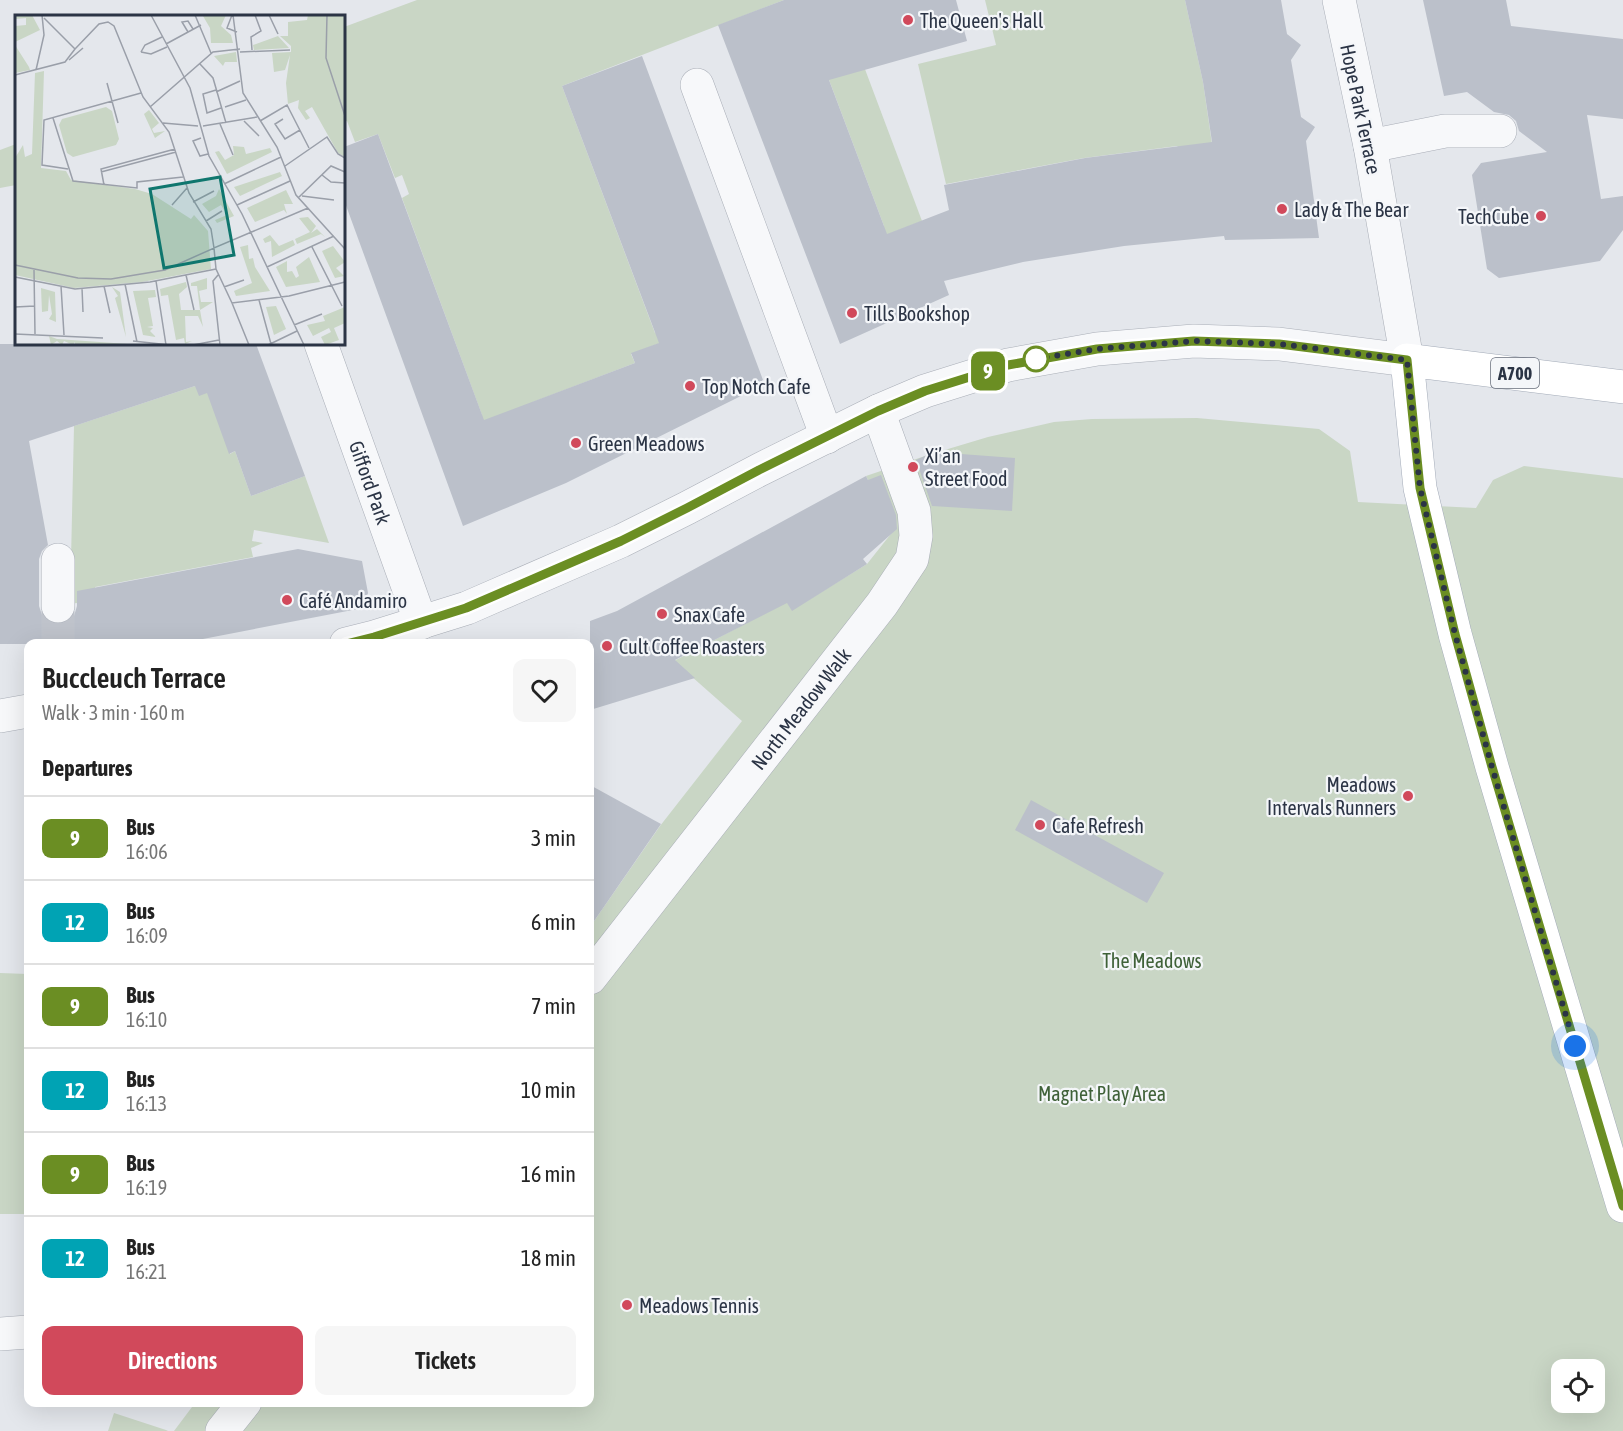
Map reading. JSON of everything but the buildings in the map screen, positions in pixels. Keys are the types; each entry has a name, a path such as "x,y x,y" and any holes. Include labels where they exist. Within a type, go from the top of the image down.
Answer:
{"main road":[{"name":"A700","path":"1407,360 1623,387"},
{"path":"1407,360 1420,488 1455,634 1492,767 1623,1206"}],"street":[{"name":"Hope Park Terrace","path":"1339,0 1370,146 1407,360"},
{"path":"697,86 827,437"},
{"path":"1370,146 1445,131 1500,131"},
{"path":"364,639 466,608 621,541 878,411 925,391 1008,365 1087,350 1194,341 1279,344 1407,360"},
{"name":"Gifford Park","path":"321,345 421,623"},
{"name":"North Meadow Walk","path":"594,973 882,604 912,559 916,536 914,512 878,411"},
{"path":"58,560 58,606"},
{"path":"0,716 24,712"},
{"path":"0,1334 24,1332"},
{"path":"222,1431 241,1407"}],"green space":[{"path":"417,0 784,0 562,86 655,333 676,337 631,354 635,363 533,402 544,429 473,424 482,415 402,198 409,194 402,175 395,178 378,134 355,142 347,121 345,122 345,27"},
{"path":"799,0 839,0 922,221 855,247 884,226"},
{"path":"985,0 1185,0 1203,82 1212,144 1184,153 1177,146 1084,158 946,184 918,64 996,45"},
{"path":"15,144 15,185 0,188 0,150"},
{"path":"195,386 213,390 230,454 235,451 251,496 305,476 329,543 254,530 252,541 263,543 251,548 253,557 95,587 97,600 70,604 74,426"},
{"name":"The Meadows","path":"1197,418 1319,429 1350,451 1358,502 1476,508 1493,480 1524,466 1623,478 1623,1431 174,1431 192,1407 594,1407 594,921 660,826 742,721 674,661 787,602 792,610 867,564 894,530 866,476 988,437 1054,422 1092,419"},
{"path":"0,973 24,974 24,1214 0,1214"},
{"path":"114,1413 166,1430 168,1431 108,1431"}],"tunnel":[{"path":"58,606 58,639"}],"bus line":[{"name":"9","path":"366,639 466,608 539,577 621,541 878,411 925,391 1008,365 1097,349 1194,341 1279,344 1407,360 1420,488 1455,634 1492,767 1623,1206"}],"place":[{"name":"The Queen's Hall","path":"908,20"},
{"name":"Lady & The Bear","path":"1282,209"},
{"name":"TechCube","path":"1541,216"},
{"name":"Tills Bookshop","path":"852,313"},
{"name":"Top Notch Cafe","path":"690,386"},
{"name":"Green Meadows","path":"576,443"},
{"name":"Xi’an Street Food","path":"913,467"},
{"name":"Café Andamiro","path":"287,600"},
{"name":"Snax Cafe","path":"662,614"},
{"name":"Cult Coffee Roasters","path":"607,646"},
{"name":"Meadows Intervals Runners","path":"1408,796"},
{"name":"Cafe Refresh","path":"1040,825"},
{"name":"Meadows Tennis","path":"627,1305"}],"route":[{"path":"1036,359 1097,349 1194,341 1279,344 1407,360 1420,488 1455,634 1575,1046"}],"park label":[{"name":"Magnet Play Area","path":"1102,1093"}]}
